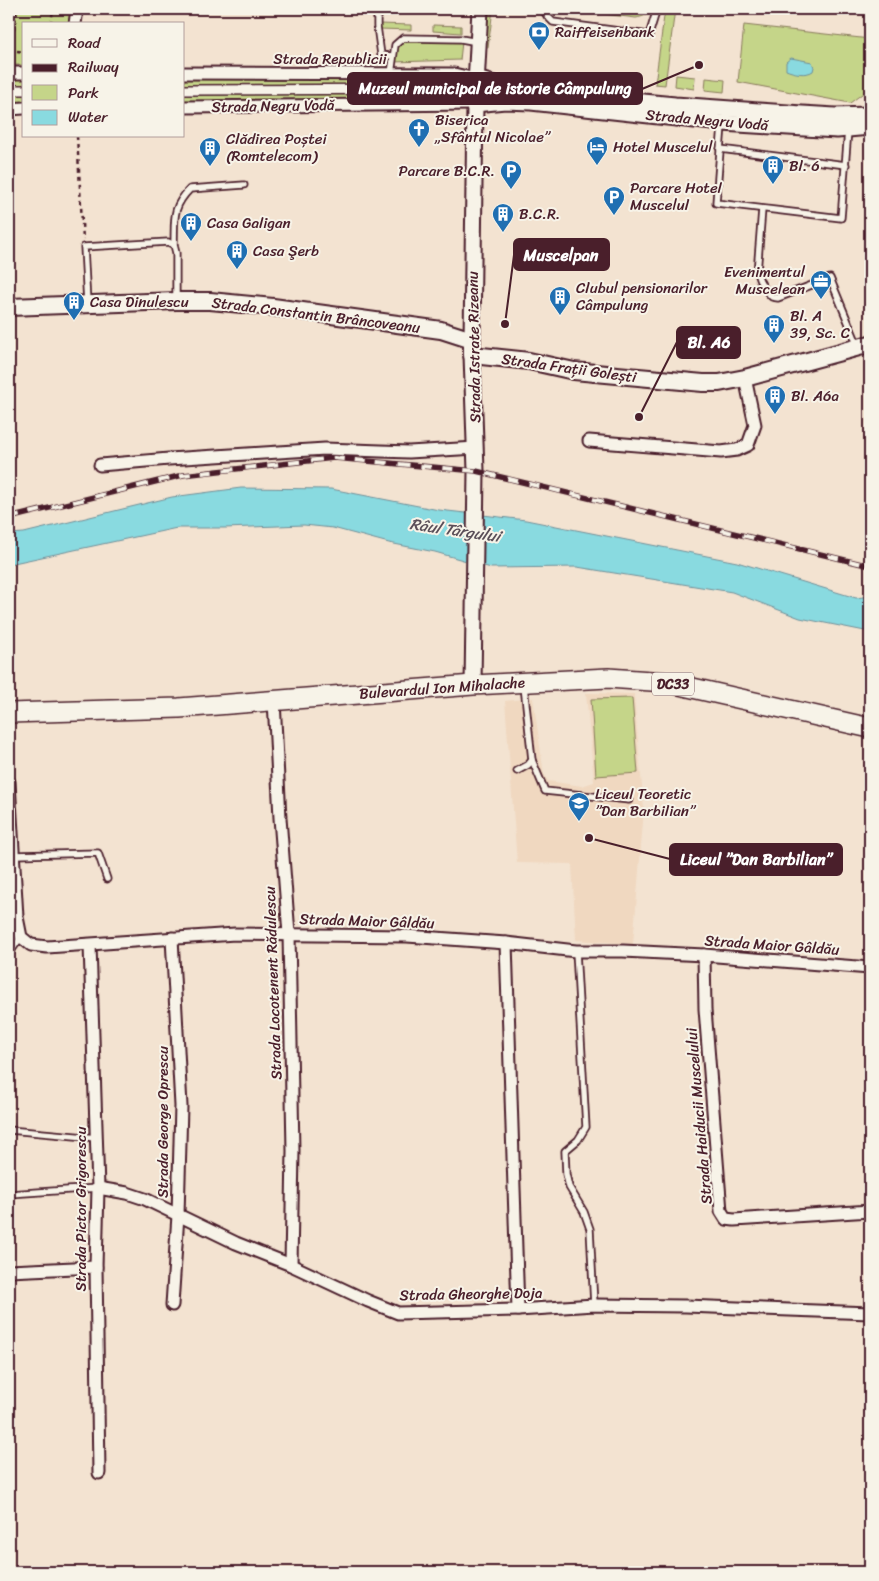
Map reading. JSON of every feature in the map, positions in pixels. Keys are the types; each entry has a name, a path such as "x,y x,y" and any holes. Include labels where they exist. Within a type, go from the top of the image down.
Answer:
{"highway":[{"name":"Bulevardul Ion Mihalache","path":"9,713 179,708 472,684 608,678 666,682 870,728"}],"main road":[{"name":"Strada Constantin Brâncoveanu","path":"9,307 87,303 229,302 441,330 472,348"},
{"name":"Strada Frații Golești","path":"472,348 574,371 719,383 745,378 864,346"}],"street":[{"path":"75,22 77,9"},
{"name":"Strada Istrate Rizeanu","path":"472,684 476,448 472,348 475,104 480,9"},
{"path":"9,73 22,73"},
{"name":"Strada Republicii","path":"185,73 454,74 476,84"},
{"path":"185,90 476,84"},
{"name":"Strada Negru Vodă","path":"476,84 515,90 675,105 810,115 870,115"},
{"path":"9,90 22,90"},
{"name":"Strada Negru Vodă","path":"185,107 475,104 505,101 530,102 722,123 848,130 870,127"},
{"path":"9,109 22,108"},
{"path":"589,441 721,452 737,450 748,444 755,425 745,378"},
{"path":"100,465 325,449 409,452 476,448"},
{"name":"Strada Locotenent Rădulescu","path":"274,700 280,818 289,934 293,1151 291,1265"},
{"path":"9,782 17,917 21,937"},
{"name":"Strada Maior Gâldău","path":"21,937 31,945 47,947 235,934 407,936 576,950 704,955 870,968"},
{"name":"Strada George Oprescu","path":"172,938 181,1106 178,1215 172,1305"},
{"path":"506,943 518,1310"},
{"name":"Strada Pictor Grigorescu","path":"90,945 98,1188 96,1267 99,1473"},
{"name":"Strada Haiducii Muscelului","path":"704,955 705,1009 721,1211 726,1219 870,1211"},
{"name":"Strada Gheorghe Doja","path":"98,1188 127,1193 145,1199 236,1243 291,1265 398,1313 518,1310 594,1305 870,1312"},
{"path":"9,1271 96,1267"}],"lane":[{"path":"377,9 381,55 392,56"},
{"path":"543,9 552,22 649,35 657,9"},
{"path":"391,74 395,45 404,38 461,39 478,42"},
{"path":"722,123 716,203 841,218 848,130"},
{"path":"720,149 846,165"},
{"path":"176,301 176,253 174,245 176,208 180,199 190,189 244,185"},
{"path":"762,209 757,274 765,290 772,298 778,298 830,278 864,346"},
{"path":"87,303 84,247 168,242 174,245"},
{"path":"524,681 532,760 544,791 629,800"},
{"path":"517,772 532,760"},
{"path":"14,855 98,853 107,879"},
{"path":"9,954 21,937"},
{"path":"576,950 586,1128 578,1140 565,1150 566,1174 568,1187 584,1212 590,1228 594,1305"},
{"path":"9,1130 97,1138"},
{"path":"9,1194 98,1188"}],"path":[{"path":"9,62 17,9"},
{"path":"51,22 53,9"},
{"path":"77,138 84,247"}],"shaded area":[{"name":"Liceul Teoretic ”Dan Barbilian”","path":"586,693 634,694 644,810 633,944 576,940 572,864 517,863 505,701 533,698 544,774 548,781 582,786 594,782"}],"green space":[{"path":"9,9 72,9 70,22 22,22 22,65 9,65"},
{"path":"487,9 493,9 488,48 482,47"},
{"path":"561,9 651,9 647,14 636,18"},
{"path":"665,9 675,9 665,85 655,84"},
{"path":"380,24 411,25 411,30 380,29"},
{"path":"433,25 461,26 461,33 433,31"},
{"path":"744,25 870,39 870,88 850,103 738,82"},
{"path":"408,39 462,42 460,60 393,62 399,45"},
{"path":"448,74 448,103 185,104 185,76"},
{"path":"676,75 695,77 694,89 675,86"},
{"path":"9,78 22,78 22,106 9,107"},
{"path":"706,78 725,80 724,92 705,90"},
{"path":"632,698 638,773 596,776 591,699"}],"water":[{"path":"791,58 812,62 813,71 803,74 786,70 786,62"},
{"name":"Râul Târgului","path":"241,488 331,489 439,510 526,520 737,562 856,598 870,596 870,632 800,618 732,592 577,567 491,568 435,552 389,543 333,528 304,525 177,528 9,564 9,534 24,533 172,497"}],"railway":[{"path":"9,518 183,475 334,458 476,471 870,566"}],"place":[{"name":"Raiffeisenbank","path":"539,51"},
{"name":"Muzeul municipal de istorie Câmpulung","path":"699,65"},
{"name":"Biserica „Sfântul Nicolae”","path":"419,148"},
{"name":"Hotel Muscelul","path":"597,166"},
{"name":"Clădirea Poștei (Romtelecom)","path":"210,167"},
{"name":"Bl. 6","path":"773,185"},
{"name":"Parcare B.C.R.","path":"511,190"},
{"name":"Parcare Hotel Muscelul","path":"614,216"},
{"name":"B.C.R.","path":"503,233"},
{"name":"Casa Galigan","path":"191,242"},
{"name":"Casa Şerb","path":"237,270"},
{"name":"Evenimentul Muscelean","path":"821,300"},
{"name":"Clubul pensionarilor Câmpulung","path":"560,316"},
{"name":"Casa Dinulescu","path":"74,321"},
{"name":"Muscelpan","path":"505,324"},
{"name":"Bl. A 39, Sc. C","path":"774,344"},
{"name":"Bl. A6a","path":"775,415"},
{"name":"Bl. A6","path":"639,417"},
{"name":"Liceul Teoretic ”Dan Barbilian”","path":"579,822"},
{"name":"Liceul ”Dan Barbilian”","path":"589,838"}]}
